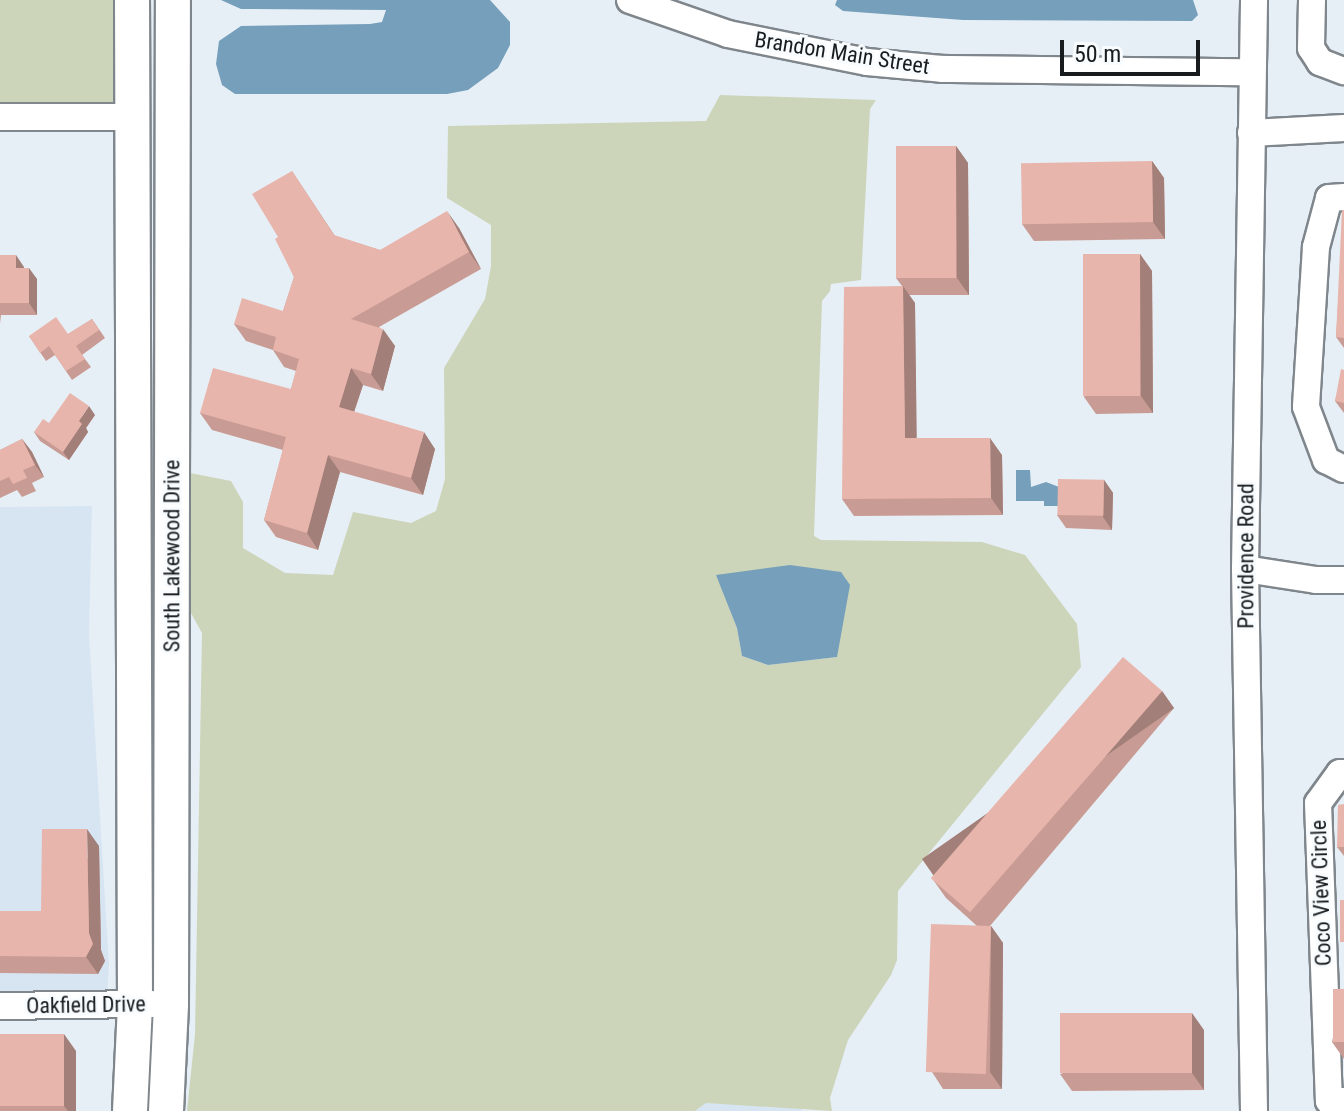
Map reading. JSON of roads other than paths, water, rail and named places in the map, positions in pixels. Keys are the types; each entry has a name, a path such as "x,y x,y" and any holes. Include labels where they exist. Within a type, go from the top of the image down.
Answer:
{"main road":[{"name":"South Lakewood Drive","path":"130,1111 135,1005 132,0"},
{"name":"South Lakewood Drive","path":"166,1111 171,1004 173,0"}],"street":[{"name":"Brandon Main Street","path":"630,0 728,34 867,62 942,69 1252,72"},
{"name":"Providence Road","path":"1254,0 1245,569 1254,1111"},
{"path":"1312,0 1311,48 1320,62 1344,71"},
{"path":"0,117 132,117"},
{"path":"1251,133 1344,128"},
{"path":"1344,197 1329,198 1316,247 1306,407 1326,460 1344,469"},
{"path":"1245,569 1316,580 1344,580"},
{"name":"Coco View Circle","path":"1342,773 1318,803 1329,1101 1344,1101"},
{"name":"Oakfield Drive","path":"0,1006 171,1004"}],"water":[{"path":"221,0 490,0 510,22 510,45 498,68 468,90 447,94 235,94 222,85 216,64 219,41 241,26 370,24 382,22 386,10 241,9"},
{"path":"837,0 1193,0 1198,15 1192,21 963,20 843,11 835,5"},
{"path":"1016,470 1030,470 1031,487 1046,482 1059,487 1058,506 1044,506 1044,501 1016,501"},
{"path":"790,565 841,572 850,585 837,657 768,665 742,656 737,628 716,575"}]}
